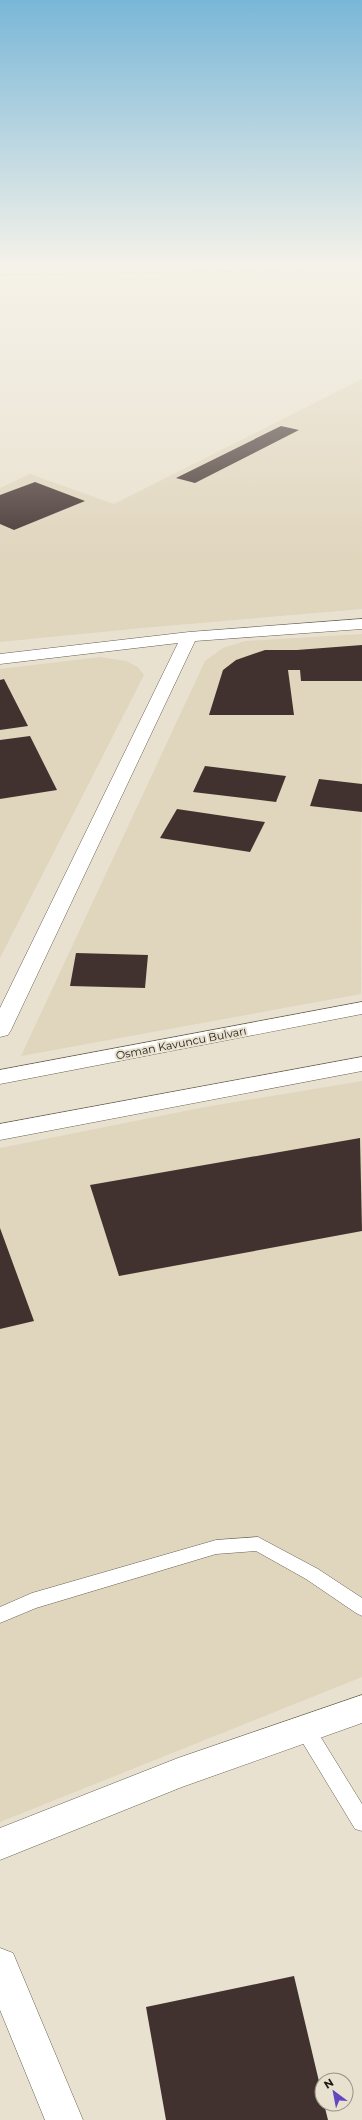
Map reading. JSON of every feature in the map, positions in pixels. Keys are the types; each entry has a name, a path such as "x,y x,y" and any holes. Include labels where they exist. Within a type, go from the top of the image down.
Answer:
{"main road":[{"path":"0,659 189,637 362,624"},
{"path":"0,1030 189,637"},
{"name":"Osman Kavuncu Bulvarı","path":"0,1077 362,1008"},
{"path":"0,1132 362,1064"},
{"path":"0,1844 178,1772 362,1709"},
{"path":"0,1966 64,2120"}],"lane":[{"path":"0,1615 32,1601 216,1547 258,1544 312,1574 362,1608"},
{"path":"306,1729 362,1822"}],"shaded area":[{"path":"362,379 362,609 0,642 0,488 30,474 114,504"},
{"path":"362,634 361,994 21,1056 205,661 223,648 245,641"},
{"path":"100,657 126,661 138,667 144,675 0,958 0,669"},
{"path":"362,1081 362,1677 0,1822 0,1148 205,1107"}],"building":[{"path":"281,426 299,430 195,483 176,478"},
{"path":"35,482 85,501 14,530 0,524 0,495"},
{"path":"362,645 362,681 301,681 300,670 288,670 294,715 209,715 223,670 236,660 265,650 297,650"},
{"path":"4,679 28,726 0,730 0,680"},
{"path":"30,736 57,790 0,799 0,740"},
{"path":"205,766 286,776 276,802 193,792"},
{"path":"319,779 362,784 362,812 310,806"},
{"path":"177,809 265,822 250,852 160,838"},
{"path":"76,953 148,955 145,988 70,986"},
{"path":"360,1138 362,1231 119,1276 90,1185"},
{"path":"0,1228 34,1321 0,1329"},
{"path":"294,1976 317,2072 314,2072 314,2112 326,2112 328,2120 166,2120 146,2007"}]}
